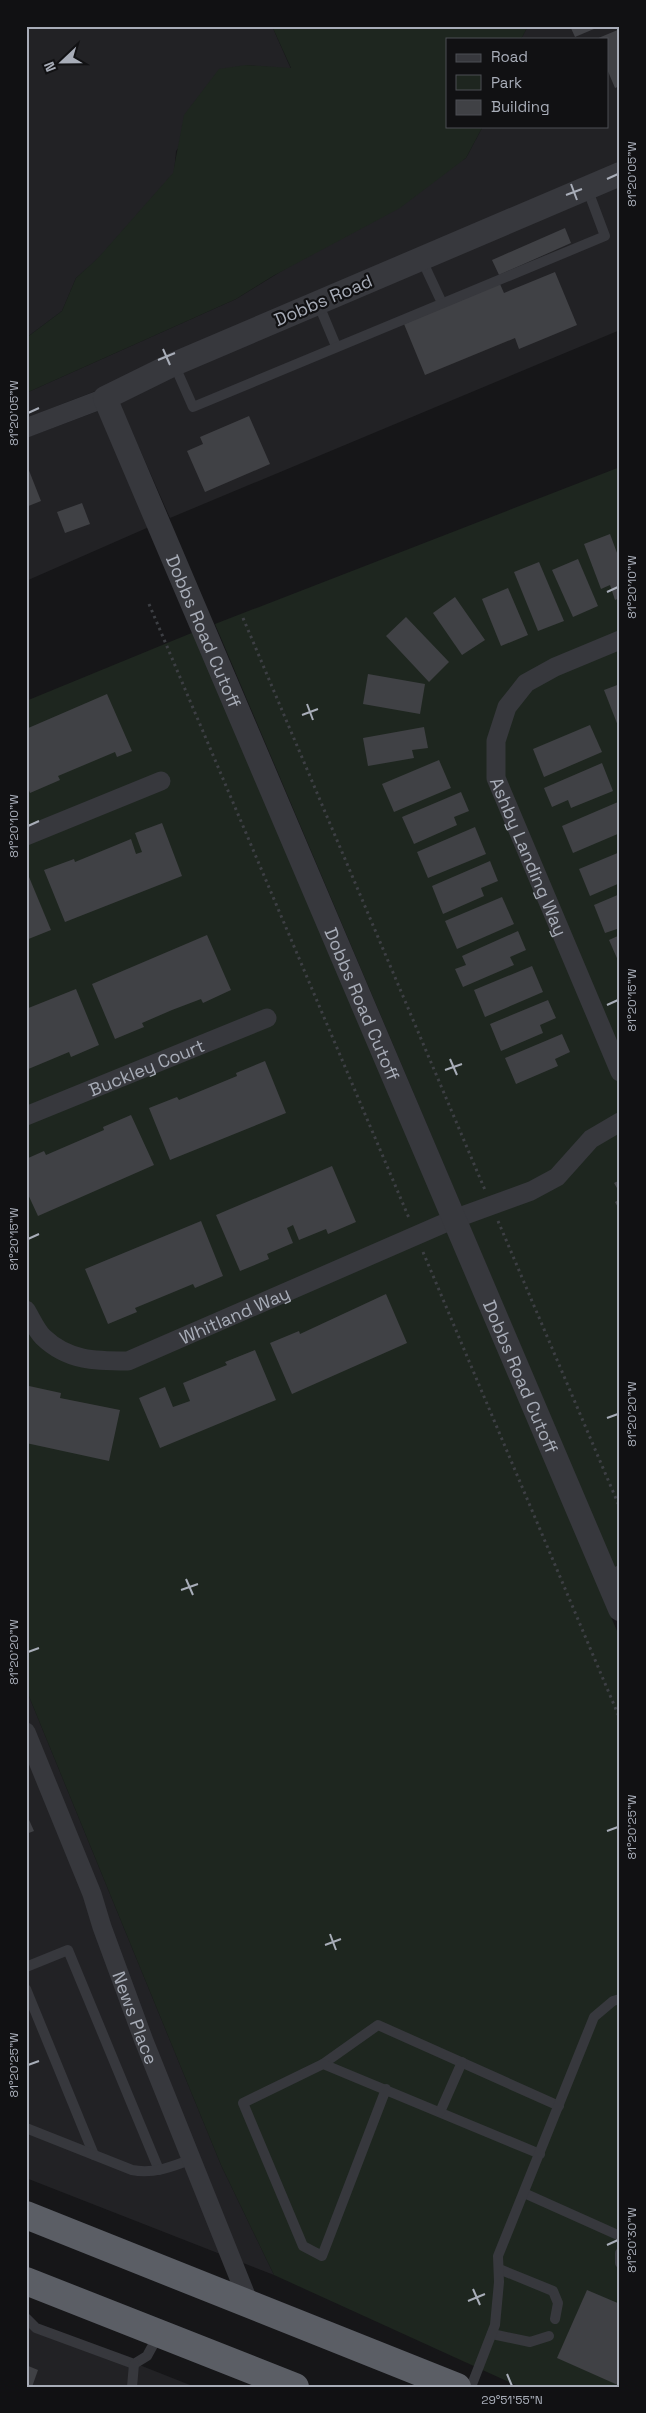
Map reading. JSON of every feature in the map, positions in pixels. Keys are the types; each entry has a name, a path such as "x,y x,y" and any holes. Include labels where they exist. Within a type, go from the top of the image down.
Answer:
{"highway":[{"path":"26,2215 457,2387"},
{"path":"26,2281 160,2333 281,2384"}],"street":[{"name":"Dobbs Road","path":"26,428 105,398 174,364 620,174"},
{"name":"Dobbs Road Cutoff","path":"105,398 454,1219 613,1573 620,1609"},
{"name":"Ashby Landing Way","path":"620,640 555,667 526,683 507,707 496,741 496,778 620,1072"},
{"path":"26,836 162,781"},
{"name":"Buckley Court","path":"26,1116 267,1018"},
{"path":"454,1219 531,1191 557,1177 591,1139 620,1122"},
{"name":"Whitland Way","path":"26,1310 42,1336 64,1352 91,1362 128,1361 454,1219"},
{"name":"News Place","path":"26,1732 92,1894 144,2041 249,2303"}],"lane":[{"path":"174,364 193,407 336,346 605,236 586,188"},
{"path":"421,258 442,303"},
{"path":"318,302 336,346"},
{"path":"26,1967 68,1950 159,2170"},
{"path":"26,1989 94,2155"},
{"path":"471,2387 495,2325 499,2282 498,2256 594,2017 613,2001 620,1999"},
{"path":"386,2089 322,2256 303,2246 243,2103 323,2064 378,2025 559,2106"},
{"path":"440,2112 462,2062"},
{"path":"323,2064 540,2154"},
{"path":"26,2128 132,2170 144,2172 159,2170 192,2159"},
{"path":"524,2193 620,2236"},
{"path":"620,2253 620,2263"},
{"path":"498,2268 552,2291 558,2303 555,2319"},
{"path":"26,2318 36,2328 134,2364"},
{"path":"134,2364 147,2356 160,2333"},
{"path":"492,2334 530,2342 549,2336"},
{"path":"132,2387 134,2364"}],"path":[{"path":"150,604 620,1719"},
{"path":"244,618 620,1508"}],"shaded area":[{"path":"26,26 272,26 291,69 246,65 176,151 174,173 98,259 76,278 62,311 26,338"},
{"path":"528,26 620,26 620,163 101,389 26,418 26,393 236,299 466,158 482,128 608,128 608,38 522,38"},
{"path":"620,184 620,330 170,518 119,402 176,374"},
{"path":"98,411 149,527 26,581 26,438"},
{"path":"26,1689 221,2165 274,2275 26,2178"},
{"path":"26,2320 195,2387 26,2387"}],"green space":[{"path":"272,26 528,26 522,38 446,38 446,128 482,128 466,158 400,208 273,276 236,299 26,393 26,338 62,311 76,278 98,258 173,173 184,115 219,69 246,65 291,68"},
{"path":"620,467 620,1581 215,624"},
{"path":"194,632 620,1638 620,2387 520,2387 274,2275 221,2165 26,1689 26,701"}],"building":[{"path":"570,26 601,26 575,37"},
{"path":"620,29 620,86 615,88 608,71 608,38 598,38"},
{"path":"565,228 571,243 499,275 492,260"},
{"path":"555,272 577,325 519,349 515,338 425,375 404,324 500,284 504,293"},
{"path":"249,416 270,464 205,492 187,451 203,444 200,437"},
{"path":"26,468 28,468 41,501 26,507"},
{"path":"82,503 90,524 65,533 57,512"},
{"path":"610,534 620,561 620,598 615,600 610,585 601,589 584,544"},
{"path":"578,559 598,606 573,617 552,570"},
{"path":"539,562 564,621 538,631 514,572"},
{"path":"508,588 528,635 501,646 482,599"},
{"path":"455,597 485,640 462,655 433,613"},
{"path":"406,617 449,662 429,682 386,636"},
{"path":"368,674 425,684 420,714 363,704"},
{"path":"620,684 620,731 604,690"},
{"path":"107,694 132,751 117,757 115,752 58,776 60,780 30,793 26,783 26,729"},
{"path":"590,725 602,752 544,777 533,749"},
{"path":"424,727 428,748 412,750 414,758 368,766 363,738"},
{"path":"439,760 451,788 394,812 382,784"},
{"path":"602,763 613,791 571,808 568,800 552,807 544,788"},
{"path":"461,792 469,811 454,817 457,825 414,844 402,817"},
{"path":"618,802 620,833 573,853 562,826"},
{"path":"162,823 182,876 65,922 44,870 74,859 75,862 131,839 136,854 142,852 135,833"},
{"path":"475,827 486,854 428,878 417,852"},
{"path":"620,852 620,883 590,896 579,869"},
{"path":"490,861 498,881 481,888 484,896 443,914 432,886"},
{"path":"29,877 51,930 26,940 26,878"},
{"path":"620,894 620,928 605,933 594,905"},
{"path":"502,897 514,924 457,949 445,921"},
{"path":"518,931 526,950 510,957 514,965 463,987 455,969 466,965 462,956"},
{"path":"207,935 231,990 203,1003 201,999 172,1010 142,1023 144,1027 115,1039 92,984"},
{"path":"620,935 620,965 609,940"},
{"path":"532,966 543,992 485,1017 474,990"},
{"path":"76,989 99,1045 71,1057 69,1052 26,1070 26,1009"},
{"path":"548,1000 556,1018 540,1025 543,1033 501,1051 490,1024"},
{"path":"562,1034 570,1052 555,1059 558,1066 516,1084 505,1058"},
{"path":"265,1061 286,1113 170,1160 149,1108 177,1097 179,1100 237,1076 236,1073"},
{"path":"131,1115 154,1165 38,1216 26,1190 26,1159 44,1151 46,1155 104,1130 103,1127"},
{"path":"332,1166 356,1222 328,1234 326,1229 299,1240 293,1225 287,1228 293,1243 267,1254 269,1259 240,1271 216,1215"},
{"path":"620,1180 620,1193 614,1183"},
{"path":"620,1199 620,1211 615,1202"},
{"path":"201,1221 223,1276 195,1288 193,1284 135,1308 137,1312 108,1324 85,1269"},
{"path":"386,1294 407,1343 292,1394 270,1343 299,1331 300,1334"},
{"path":"255,1350 276,1400 160,1448 139,1398 165,1387 173,1407 190,1401 183,1383 227,1365 225,1362"},
{"path":"29,1386 61,1393 60,1398 120,1410 109,1461 26,1443 26,1399"},
{"path":"26,1813 34,1831 26,1834"},
{"path":"587,2290 620,2304 620,2386 557,2358"},
{"path":"26,2365 38,2370 32,2387 26,2387"}]}
